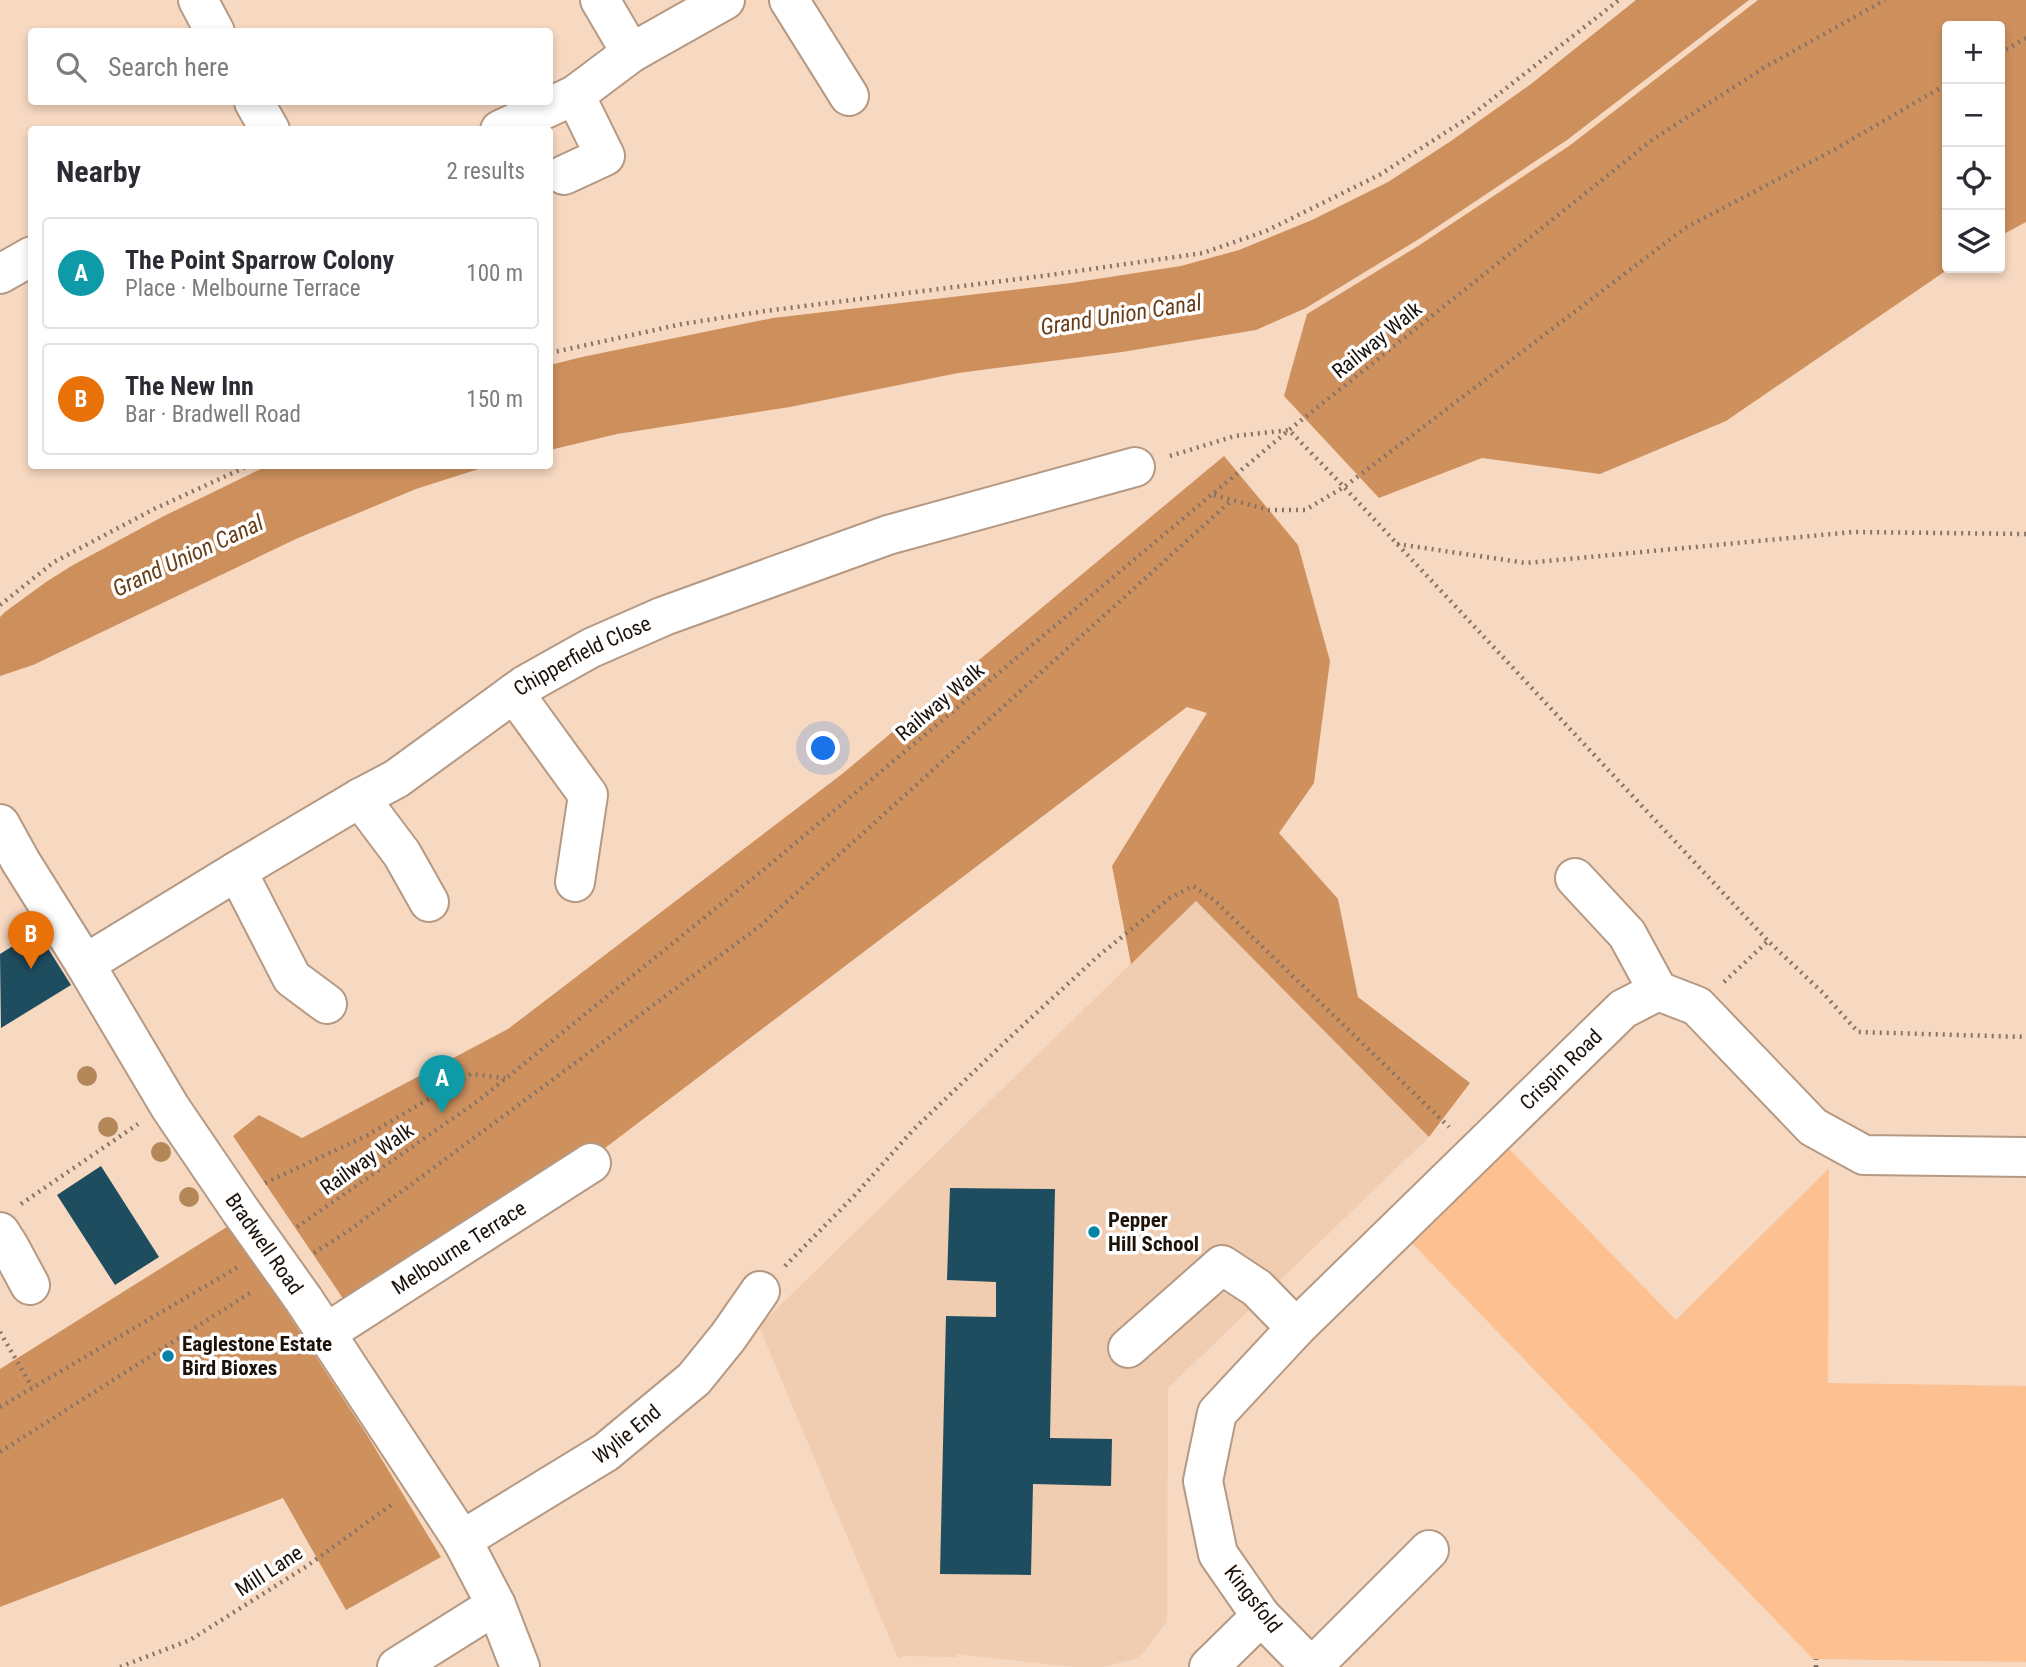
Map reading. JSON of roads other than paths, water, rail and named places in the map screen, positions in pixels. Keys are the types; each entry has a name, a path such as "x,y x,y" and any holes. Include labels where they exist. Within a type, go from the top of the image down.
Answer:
{"street":[{"path":"198,0 213,28"},
{"path":"600,0 631,53"},
{"path":"509,126 575,95 631,53 725,0"},
{"path":"789,0 849,96"},
{"path":"564,175 605,156 575,95"},
{"path":"0,274 28,258"},
{"name":"Chipperfield Close","path":"85,964 237,871 396,779 513,693 591,648 664,616 888,535 1135,467"},
{"path":"513,693 588,795 575,881"},
{"path":"360,798 402,854 429,902"},
{"name":"Bradwell Road","path":"0,824 170,1107 250,1198 304,1300 461,1540 496,1605 520,1667"},
{"path":"237,871 292,978 327,1004"},
{"path":"1575,878 1627,934 1658,991 1697,1006 1813,1127 1864,1155 2026,1157"},
{"name":"Crispin Road","path":"1203,1481 1217,1413 1296,1328 1623,1009 1658,991"},
{"name":"Melbourne Terrace","path":"326,1333 591,1163"},
{"path":"5,1222 9,1246 30,1285"},
{"path":"1128,1348 1222,1265 1257,1288 1296,1328"},
{"name":"Wylie End","path":"461,1540 606,1452 694,1379 760,1291"},
{"name":"Kingsfold","path":"1203,1481 1218,1554 1261,1616 1311,1667"},
{"path":"1311,1667 1429,1550"},
{"path":"397,1667 496,1605"},
{"path":"1209,1667 1261,1616"}],"water":[{"name":"Grand Union Canal","path":"1636,0 1749,0 1567,140 1419,239 1306,308 1256,330 1122,352 958,373 790,407 617,434 553,449 553,364 773,318 1071,283 1181,266 1239,250 1312,220 1388,182 1531,84"},
{"name":"Grand Union Canal","path":"261,469 479,469 416,489 298,538 33,665 0,676 0,617 5,612 73,565 164,516"}],"place":[{"name":"The New Inn","path":"31,969"},
{"name":"The Point Sparrow Colony","path":"442,1113"},
{"name":"Pepper Hill School","path":"1094,1232"},
{"name":"Eaglestone Estate Bird Bioxes","path":"168,1356"}]}
